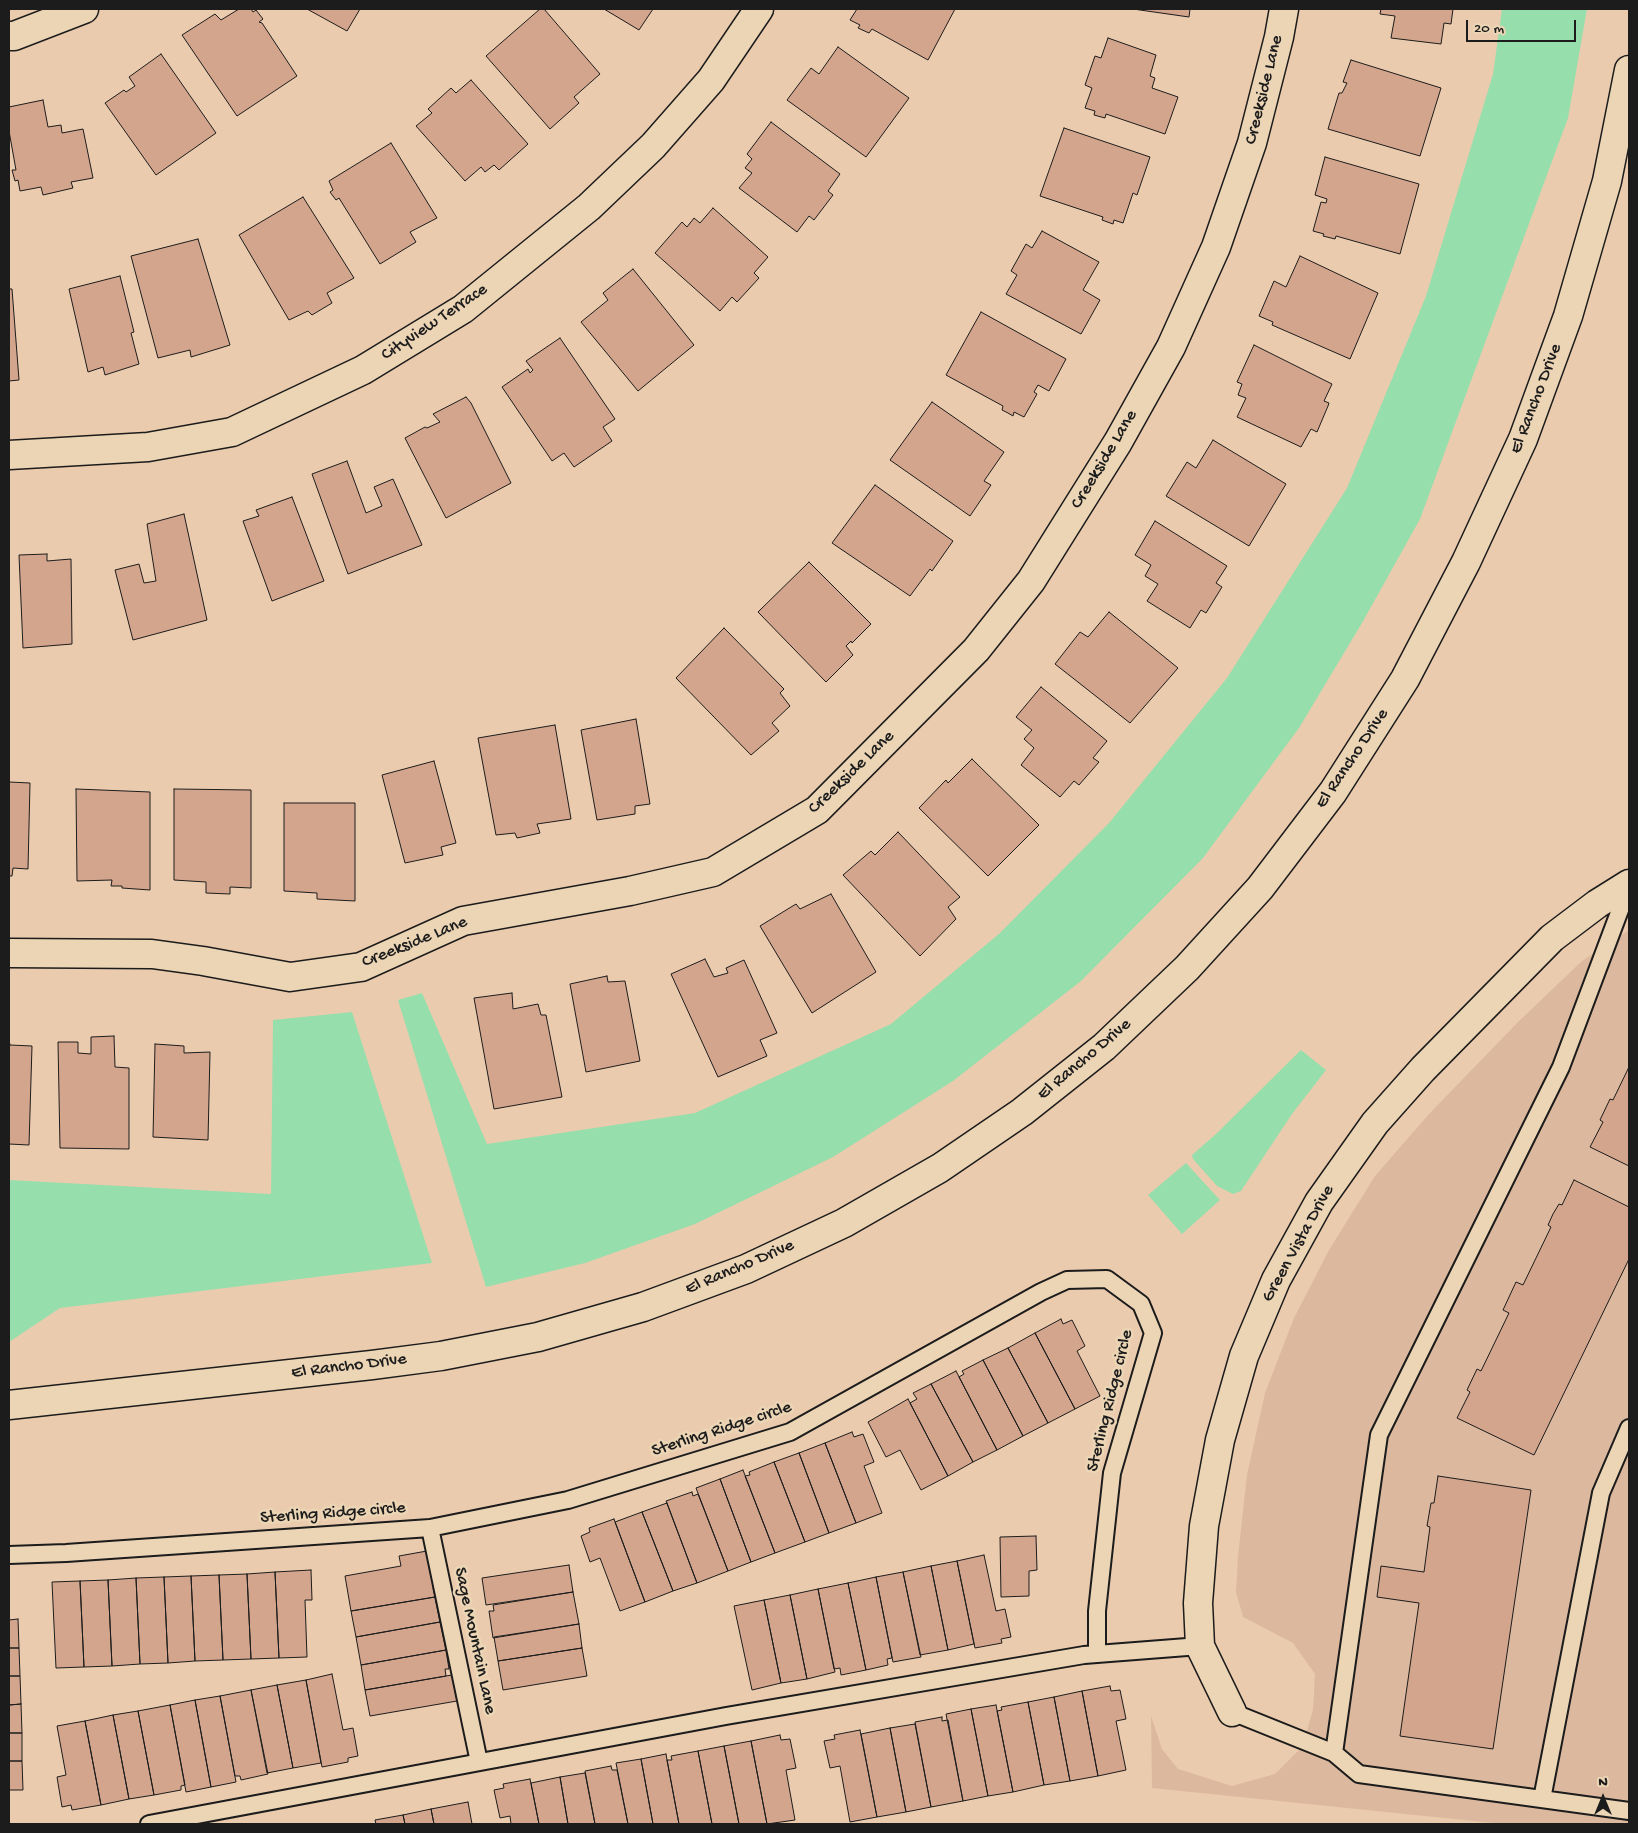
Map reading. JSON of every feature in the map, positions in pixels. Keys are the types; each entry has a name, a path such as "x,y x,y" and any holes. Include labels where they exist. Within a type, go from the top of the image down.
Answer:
{"street":[{"path":"9,36 14,36 84,9"},
{"name":"Cityview Terrace","path":"9,455 148,447 232,432 363,370 463,309 590,207 653,146 710,80 759,9"},
{"name":"Creekside Lane","path":"9,954 152,954 203,961 290,978 361,967 463,921 630,891 713,872 817,810 976,650 1030,581 1118,442 1171,347 1216,247 1252,143 1279,37 1284,9"},
{"name":"El Rancho Drive","path":"9,1404 441,1356 538,1336 643,1307 746,1269 844,1223 940,1168 1022,1112 1104,1047 1188,968 1260,888 1333,792 1405,679 1466,562 1523,439 1571,307 1607,181 1629,70"},
{"name":"Green Vista Drive","path":"1232,1712 1200,1646 1198,1603 1204,1526 1220,1440 1244,1356 1276,1280 1319,1202 1375,1123 1430,1062 1552,938 1597,904 1629,885"}],"lane":[{"path":"1334,1753 1379,1436 1561,1067 1629,885"},
{"name":"Sterling Ridge circle","path":"9,1555 66,1553 430,1528 568,1500 790,1432 1041,1292 1067,1280 1107,1278 1141,1304 1153,1334 1112,1473 1097,1611 1097,1654"},
{"path":"1542,1799 1601,1493 1629,1428"},
{"name":"Sage Mountain Lane","path":"430,1528 479,1762"},
{"path":"149,1824 726,1716 1097,1654 1200,1646"},
{"path":"1232,1712 1334,1753 1359,1774 1629,1811"}],"shaded area":[{"path":"1629,930 1629,1824 1503,1824 1152,1788 1151,1716 1162,1749 1178,1769 1232,1786 1275,1774 1303,1746 1313,1709 1315,1674 1293,1643 1243,1617 1236,1592 1247,1475 1265,1393 1294,1318 1329,1250 1375,1176 1429,1114 1518,1022 1582,961"}],"green space":[{"path":"1502,9 1587,9 1568,118 1420,519 1362,623 1299,728 1203,858 1081,981 953,1081 833,1157 695,1224 585,1263 486,1287 398,1000 422,993 487,1144 695,1113 891,1024 1000,933 1109,823 1227,678 1347,488 1426,296 1493,74"},
{"path":"352,1012 432,1263 60,1308 9,1342 9,1180 271,1194 273,1020"},
{"path":"1301,1050 1326,1070 1292,1114 1241,1191 1233,1194 1217,1186 1193,1159 1192,1155 1216,1134"},
{"path":"1186,1163 1220,1200 1182,1234 1148,1195"}],"building":[{"path":"239,9 251,9 253,12 256,10 263,19 259,22 262,23 297,76 237,116 182,35 215,14 221,20"},
{"path":"307,9 360,9 347,31"},
{"path":"540,9 544,9 600,74 574,97 579,103 550,129 486,56"},
{"path":"604,9 653,9 639,30"},
{"path":"857,9 955,9 928,60 872,29 869,33 858,28 860,25 850,20"},
{"path":"1133,9 1190,9 1189,17"},
{"path":"1381,9 1453,9 1451,24 1444,23 1441,44 1391,38 1395,16 1380,14"},
{"path":"1108,38 1156,55 1150,76 1155,78 1152,88 1178,97 1165,134 1106,114 1105,118 1094,115 1095,111 1085,108 1092,88 1085,85 1095,56 1101,58"},
{"path":"838,47 909,98 866,157 787,100 811,68 819,74"},
{"path":"161,54 216,133 156,175 105,103 124,90 126,92 135,86 129,77"},
{"path":"1351,60 1441,88 1420,156 1328,129 1339,93 1342,93 1347,83 1343,82"},
{"path":"471,80 528,144 499,170 494,165 485,172 481,167 465,181 416,126 432,113 428,109 451,88 456,93"},
{"path":"43,100 48,127 61,125 62,133 83,129 93,178 71,182 73,188 43,195 41,187 20,191 18,180 15,181 12,170 16,170 9,131 9,107"},
{"path":"771,122 840,174 828,191 833,195 814,220 809,216 797,232 739,188 752,173 745,168 752,159 747,154"},
{"path":"1064,128 1150,157 1137,195 1133,193 1123,223 1114,220 1113,224 1102,220 1103,217 1040,196"},
{"path":"391,143 437,218 410,232 416,242 380,264 339,198 336,200 330,192 333,190 329,181"},
{"path":"1325,157 1419,184 1400,254 1336,236 1335,239 1323,236 1324,234 1313,231 1321,202 1326,203 1327,199 1315,195"},
{"path":"303,197 354,278 327,293 332,303 312,315 308,311 289,320 239,235"},
{"path":"713,208 768,257 754,273 759,278 737,302 732,297 720,311 655,253 682,222 687,227 694,218 700,223"},
{"path":"1042,231 1099,262 1083,290 1100,300 1081,334 1006,294 1017,275 1011,271 1026,244 1032,248"},
{"path":"198,239 230,345 191,357 190,350 158,358 131,256"},
{"path":"1300,256 1378,293 1350,359 1272,325 1273,322 1259,316 1274,281 1286,287"},
{"path":"633,269 694,345 638,391 581,322 608,300 603,293"},
{"path":"120,276 134,332 131,333 139,364 105,375 103,367 88,372 69,289"},
{"path":"9,289 12,289 19,380 9,381"},
{"path":"981,312 1066,359 1049,391 1038,385 1034,392 1037,394 1024,417 1014,412 1013,416 1002,410 1003,406 946,375"},
{"path":"560,338 615,419 603,427 612,441 574,467 564,453 552,461 502,387 528,369 530,373 533,370 526,361"},
{"path":"1254,345 1332,384 1324,401 1329,403 1317,432 1311,429 1301,447 1237,417 1246,398 1238,395 1242,384 1237,382"},
{"path":"466,397 471,403 511,483 446,518 405,438 425,427 427,428 440,422 433,414"},
{"path":"932,402 1004,452 984,481 991,485 970,516 890,460"},
{"path":"1213,440 1286,484 1249,546 1166,496 1187,462 1196,468"},
{"path":"347,461 366,513 382,506 374,487 393,479 422,545 348,574 312,474"},
{"path":"875,485 953,541 932,571 930,569 910,596 832,543"},
{"path":"292,497 324,581 272,601 243,521 259,516 256,510"},
{"path":"184,514 207,620 133,640 115,570 139,564 144,583 156,581 147,524"},
{"path":"1155,521 1227,566 1216,583 1222,587 1206,613 1201,610 1190,628 1147,601 1158,584 1145,576 1151,565 1135,555"},
{"path":"47,554 47,561 71,559 72,644 23,648 19,555"},
{"path":"809,562 871,624 852,643 851,641 846,646 853,655 826,682 758,612"},
{"path":"1109,612 1178,668 1130,723 1055,664 1080,632 1088,637"},
{"path":"724,628 784,689 780,693 790,706 772,723 779,731 751,755 676,678"},
{"path":"1041,687 1107,741 1093,758 1099,762 1079,785 1074,781 1060,797 1021,765 1034,748 1024,739 1032,730 1016,717"},
{"path":"636,719 650,804 635,806 635,814 597,820 581,730"},
{"path":"555,725 571,819 537,824 540,833 517,838 515,833 496,835 478,738"},
{"path":"972,759 1039,825 988,876 919,808 946,780 948,783"},
{"path":"434,761 456,843 441,847 443,855 405,863 382,775"},
{"path":"9,782 30,783 28,869 13,868 12,876 9,876"},
{"path":"76,789 150,792 150,890 111,886 112,880 77,881"},
{"path":"174,789 251,790 251,888 230,887 230,894 206,893 206,882 174,880"},
{"path":"284,803 355,803 355,901 317,899 317,893 284,891"},
{"path":"898,832 960,897 948,907 956,919 920,956 843,875 871,851 875,855"},
{"path":"831,894 876,972 812,1013 760,926 796,904 800,909"},
{"path":"705,959 714,977 728,973 726,968 744,960 777,1033 760,1040 767,1056 718,1077 671,974"},
{"path":"607,976 608,982 625,981 640,1061 586,1072 570,984"},
{"path":"512,993 513,1009 538,1004 541,1015 546,1015 562,1097 494,1109 474,998"},
{"path":"114,1036 115,1067 129,1068 129,1149 60,1148 58,1042 78,1042 78,1053 91,1054 91,1037"},
{"path":"9,1040 10,1045 32,1046 29,1145 9,1144"},
{"path":"155,1044 184,1046 184,1053 210,1052 208,1140 153,1137"},
{"path":"1629,1067 1629,1166 1590,1147 1603,1122 1600,1120 1610,1099 1613,1100"},
{"path":"1574,1180 1629,1207 1629,1259 1534,1455 1457,1418 1470,1392 1467,1390 1477,1369 1481,1371 1509,1313 1503,1310 1516,1282 1523,1285 1551,1227 1548,1225 1553,1214 1559,1204 1562,1205"},
{"path":"1061,1319 1063,1324 1072,1320 1085,1346 1077,1351 1100,1396 1075,1409 1035,1333"},
{"path":"1035,1333 1075,1409 1048,1423 1008,1348"},
{"path":"1008,1348 1048,1423 1023,1436 983,1360"},
{"path":"983,1360 1023,1436 997,1450 959,1377 964,1374 962,1371"},
{"path":"956,1371 997,1450 973,1462 931,1384"},
{"path":"931,1384 973,1462 948,1476 910,1403 917,1399 913,1393"},
{"path":"908,1399 948,1476 921,1490 900,1450 886,1457 868,1422"},
{"path":"852,1432 854,1437 863,1434 874,1462 864,1466 882,1513 856,1523 825,1443"},
{"path":"825,1443 856,1523 829,1533 799,1453"},
{"path":"799,1453 829,1533 805,1542 774,1462"},
{"path":"774,1462 805,1542 775,1553 745,1476 750,1475 749,1472"},
{"path":"743,1470 775,1553 751,1562 720,1479"},
{"path":"1438,1476 1531,1490 1493,1749 1400,1736 1419,1603 1377,1597 1381,1566 1424,1572 1430,1527 1427,1526 1431,1503 1434,1503"},
{"path":"720,1479 751,1562 728,1571 696,1488"},
{"path":"692,1492 693,1496 698,1494 728,1571 697,1583 666,1501"},
{"path":"667,1503 697,1583 673,1591 642,1512"},
{"path":"642,1512 673,1591 645,1602 615,1522"},
{"path":"614,1519 645,1602 620,1611 600,1558 590,1562 581,1536 590,1532 589,1528"},
{"path":"1036,1536 1037,1570 1029,1571 1029,1596 1001,1597 1000,1537"},
{"path":"427,1551 438,1586 433,1588 435,1597 351,1611 345,1576 401,1566 399,1556"},
{"path":"984,1555 996,1611 1005,1609 1011,1637 1001,1639 1002,1643 975,1648 957,1561"},
{"path":"957,1561 974,1644 948,1650 931,1566"},
{"path":"569,1565 573,1592 486,1605 482,1578"},
{"path":"931,1566 948,1650 920,1655 903,1572"},
{"path":"311,1570 312,1600 305,1600 307,1657 279,1658 275,1572"},
{"path":"275,1572 279,1658 251,1659 247,1574"},
{"path":"903,1572 921,1657 893,1662 876,1577"},
{"path":"247,1574 251,1659 223,1660 219,1575"},
{"path":"219,1575 223,1660 195,1661 191,1576"},
{"path":"191,1576 195,1661 168,1663 164,1577"},
{"path":"164,1577 168,1663 140,1664 136,1578"},
{"path":"876,1577 892,1658 887,1659 888,1665 866,1670 848,1583"},
{"path":"136,1578 140,1664 112,1666 108,1580"},
{"path":"108,1580 112,1666 84,1667 80,1581"},
{"path":"80,1581 84,1667 56,1668 52,1582"},
{"path":"848,1583 866,1670 841,1675 840,1668 834,1669 818,1589"},
{"path":"818,1589 835,1672 807,1679 790,1595"},
{"path":"573,1592 579,1624 493,1638 489,1611 494,1611 493,1605"},
{"path":"790,1595 807,1679 781,1683 764,1600"},
{"path":"435,1597 440,1622 356,1637 351,1611"},
{"path":"764,1600 781,1683 752,1690 734,1606"},
{"path":"18,1619 19,1648 9,1648 9,1620"},
{"path":"440,1622 446,1650 361,1665 356,1637"},
{"path":"579,1624 582,1648 498,1661 494,1637"},
{"path":"9,1648 19,1648 20,1676 9,1676"},
{"path":"582,1648 587,1676 503,1690 498,1661"},
{"path":"446,1650 449,1669 445,1669 446,1676 365,1690 361,1665"},
{"path":"332,1674 343,1730 353,1728 358,1756 348,1758 348,1762 322,1767 306,1680"},
{"path":"452,1675 457,1701 370,1716 365,1690"},
{"path":"9,1676 20,1676 21,1704 9,1705"},
{"path":"306,1680 321,1763 293,1768 277,1685"},
{"path":"277,1685 293,1768 267,1773 251,1690"},
{"path":"1110,1686 1111,1691 1120,1690 1126,1719 1116,1721 1126,1770 1098,1776 1082,1691"},
{"path":"251,1690 268,1774 241,1780 240,1776 235,1776 220,1696"},
{"path":"1082,1691 1098,1776 1070,1781 1054,1697"},
{"path":"220,1696 236,1782 211,1787 195,1700"},
{"path":"1054,1697 1070,1781 1044,1785 1028,1702"},
{"path":"195,1700 211,1787 186,1792 170,1705"},
{"path":"1028,1702 1044,1785 1013,1792 997,1711 1002,1710 1001,1707"},
{"path":"21,1704 22,1733 9,1733 9,1705"},
{"path":"170,1705 185,1785 181,1786 181,1790 154,1795 138,1711"},
{"path":"996,1705 1013,1792 988,1796 971,1709"},
{"path":"971,1709 988,1796 963,1801 946,1714"},
{"path":"138,1711 154,1795 129,1799 113,1715"},
{"path":"113,1715 129,1799 101,1805 85,1721"},
{"path":"942,1717 942,1721 948,1720 963,1801 931,1807 915,1722"},
{"path":"85,1721 101,1805 72,1810 71,1805 62,1807 57,1777 66,1775 57,1726"},
{"path":"915,1724 931,1807 906,1812 890,1728"},
{"path":"890,1728 906,1812 877,1817 861,1734"},
{"path":"860,1730 877,1817 850,1822 840,1766 830,1768 824,1741 835,1739 834,1735"},
{"path":"9,1733 22,1733 22,1761 9,1761"},
{"path":"780,1735 781,1740 790,1739 796,1768 786,1770 795,1820 767,1824 751,1741"},
{"path":"751,1741 767,1824 739,1824 724,1746"},
{"path":"724,1746 739,1824 712,1824 698,1751"},
{"path":"698,1751 712,1824 679,1824 667,1760 672,1760 671,1756"},
{"path":"666,1754 679,1824 653,1824 641,1759"},
{"path":"641,1759 653,1824 628,1824 616,1763"},
{"path":"9,1761 22,1761 23,1790 9,1790"},
{"path":"611,1766 612,1770 617,1770 628,1824 595,1824 585,1771"},
{"path":"585,1773 595,1824 568,1824 560,1777"},
{"path":"560,1777 568,1824 539,1824 531,1783"},
{"path":"530,1779 539,1824 511,1824 510,1816 500,1818 494,1790 504,1788 503,1784"},
{"path":"468,1802 472,1824 434,1824 431,1809"},
{"path":"431,1809 434,1824 405,1824 403,1815"},
{"path":"403,1815 405,1824 376,1824 375,1820"}]}
